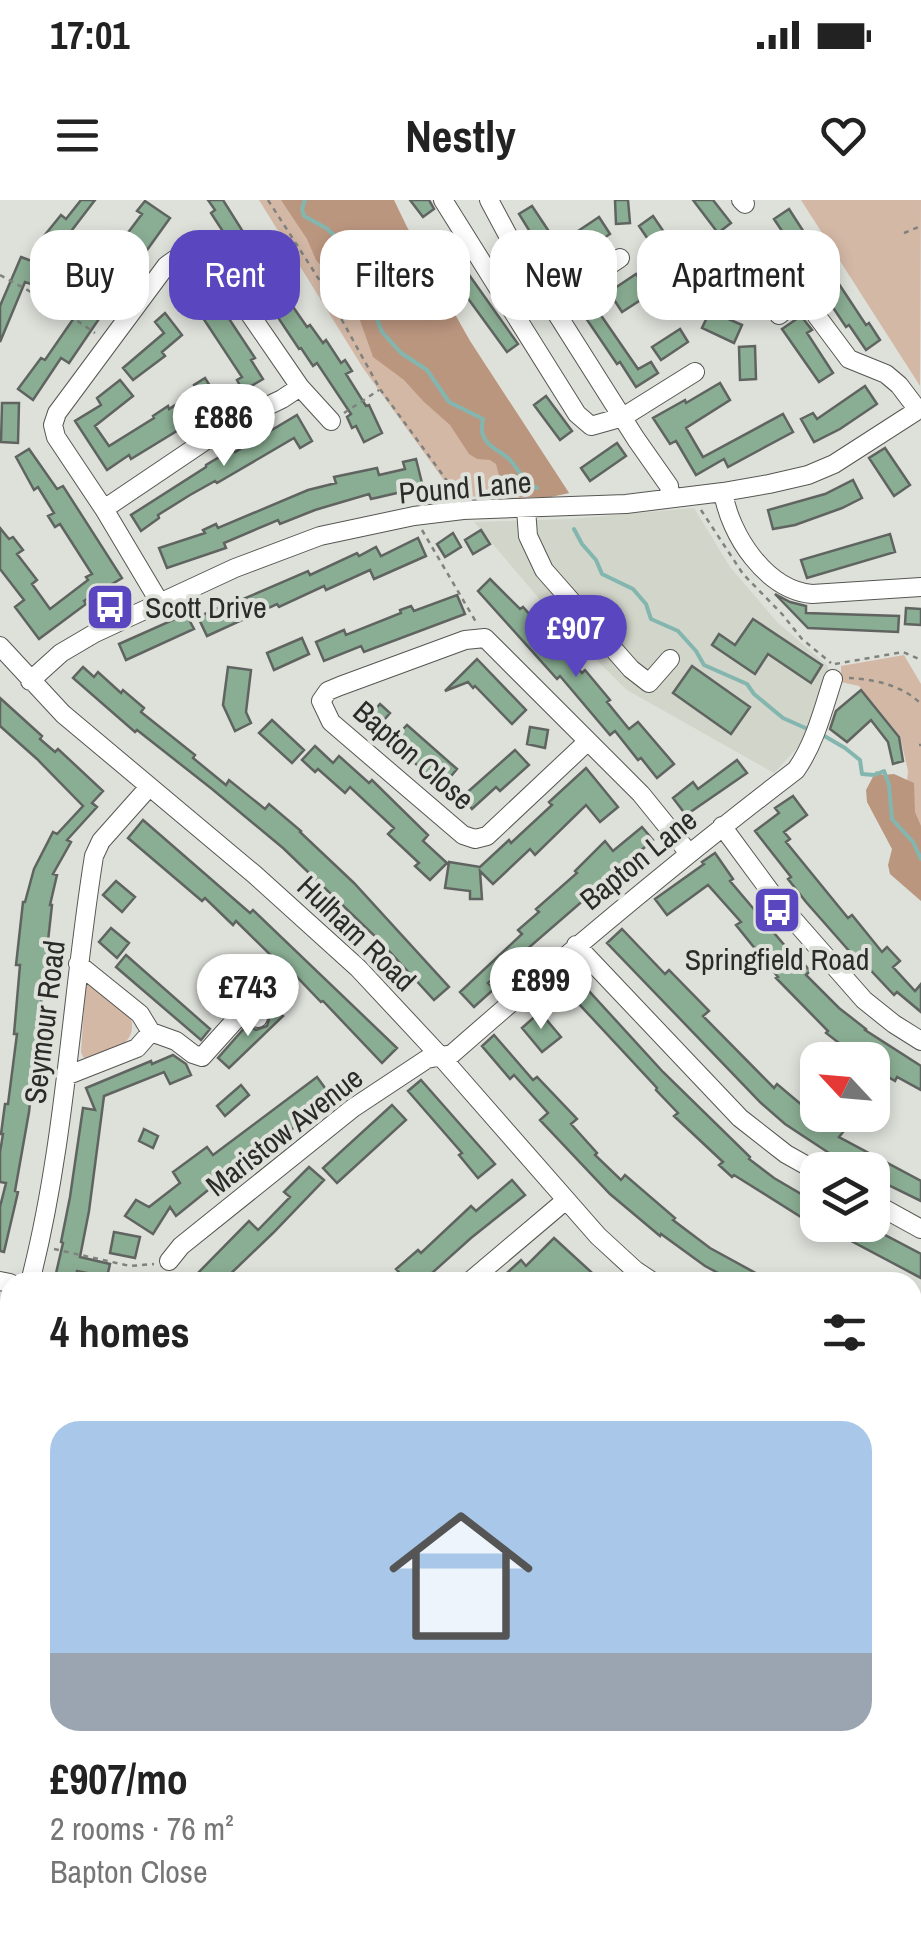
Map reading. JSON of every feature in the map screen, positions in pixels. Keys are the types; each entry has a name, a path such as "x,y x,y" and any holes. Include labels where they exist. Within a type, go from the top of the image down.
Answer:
{"street":[{"path":"443,200 577,414 590,426 623,417 695,372"},
{"path":"490,200 505,230"},
{"path":"160,603 53,426 56,413 166,266 188,252 212,259 300,387 331,421"},
{"path":"562,320 668,486 670,497"},
{"path":"820,320 850,359 886,374 919,409"},
{"path":"104,509 230,424 300,387"},
{"name":"Pound Lane","path":"30,681 78,642 235,568 320,536 414,516 463,510 626,504 723,492 808,475 862,448 919,409"},
{"path":"723,492 730,522 779,584 812,594 921,587"},
{"path":"526,509 528,536 544,570 631,669 649,682 670,659"},
{"path":"485,638 641,794 688,852"},
{"name":"Bapton Close","path":"485,638 465,640 340,686 328,691 321,701 331,722 463,834 476,839 486,836 587,742"},
{"name":"Hulham Road","path":"2,652 63,714 254,874 358,968 598,1236 638,1272"},
{"name":"Bapton Lane","path":"442,1058 452,1054 688,852 796,770 815,733 833,672"},
{"name":"Seymour Road","path":"32,1272 48,1198 94,856 101,840 149,787"},
{"path":"722,826 778,902 864,1000 921,1041"},
{"path":"576,945 740,1118 800,1162"},
{"path":"78,964 140,1014 151,1032 176,1040 193,1054 202,1056 247,1007 258,1018"},
{"path":"66,1076 137,1048 151,1032"},
{"name":"Maristow Avenue","path":"169,1261 181,1246 353,1108 427,1059 442,1058"},
{"path":"481,1272 566,1200"},
{"path":"890,1212 921,1229"}],"path":[{"path":"268,200 322,284 380,389 454,491 463,510"},
{"path":"904,234 921,226"},
{"path":"0,275 53,304 108,343"},
{"path":"331,421 380,389"},
{"path":"414,516 485,638"},
{"path":"833,672 903,652 921,660"},
{"path":"833,672 890,685 921,704"},
{"path":"38,1246 130,1266 169,1261"}],"shaded area":[{"path":"259,200 388,200 405,230 320,230 320,299 300,266 300,230 278,230"},
{"path":"281,200 394,200 409,230 320,230 320,264"},
{"path":"801,200 921,200 920,386 840,261 840,230 820,230"},
{"path":"333,320 458,320 569,493 525,498 451,495"},
{"path":"360,320 458,320 569,493 510,497 496,464 469,454 450,425 404,380 373,357"},
{"path":"694,508 730,567 777,622 828,666 828,678 802,743 774,773 627,690 565,629 474,522 571,519"},
{"path":"904,655 921,684 921,844 906,790 908,771 900,736 859,686 841,682 841,666"},
{"path":"876,771 914,783 915,812 921,826 921,901 890,874 892,849 867,802 866,790"},
{"path":"90,983 131,1018 132,1028 120,1046 87,1059 81,1052 85,991"}],"building":[{"path":"81,200 95,200 72,230 49,230 61,215 66,219"},
{"path":"208,200 223,200 242,230 222,230 211,213 215,210"},
{"path":"410,200 429,200 434,209 423,217"},
{"path":"615,200 628,200 630,223 616,224"},
{"path":"693,200 713,200 731,223 716,230"},
{"path":"145,201 170,218 149,247 149,230 130,230 142,214 137,211"},
{"path":"532,206 548,230 529,230 519,214"},
{"path":"789,209 803,230 781,230 774,219"},
{"path":"653,216 662,230 642,230 639,226"},
{"path":"599,217 607,230 580,230"},
{"path":"21,257 30,260 30,284 25,282 0,342 0,306"},
{"path":"636,274 637,302 622,312 617,304 617,287"},
{"path":"470,276 490,304 490,320 501,320 518,344 507,352 470,301"},
{"path":"840,286 880,340 866,350 849,325 846,327 840,318"},
{"path":"165,313 182,335 162,352 165,356 133,380 123,368 164,333 155,322"},
{"path":"300,317 323,343 326,340 341,363 345,360 352,371 346,374 366,406 369,405 382,433 364,442 356,426 352,428 347,417 351,414 317,363 313,366 280,320 300,320"},
{"path":"73,320 98,320 69,363 61,358 33,400 18,389 41,358 45,360"},
{"path":"230,320 255,358 251,360 263,379 243,391 237,380 242,377 205,321"},
{"path":"587,320 604,320 638,369 651,362 658,373 636,387 620,362 617,364"},
{"path":"706,320 731,320 742,325 734,343 702,328"},
{"path":"795,320 804,320 812,330 807,333 833,373 819,382 782,329"},
{"path":"680,329 688,342 661,360 652,347"},
{"path":"755,346 756,379 740,380 739,347"},
{"path":"205,378 220,402 107,470 75,421 101,405 97,398 120,380 133,396 95,426 109,446 197,391 194,385"},
{"path":"720,383 730,400 686,428 703,457 783,414 793,432 728,467 724,459 696,475 676,441 670,444 653,418"},
{"path":"865,386 877,404 814,442 801,419 813,413 817,419"},
{"path":"546,396 572,431 560,440 534,405"},
{"path":"2,403 19,403 18,443 1,442"},
{"path":"297,415 312,441 300,448 294,438 190,495 141,531 131,515 206,465"},
{"path":"617,443 626,456 590,481 581,468"},
{"path":"885,448 910,485 894,496 869,458"},
{"path":"29,449 57,489 63,486 122,578 84,601 86,604 39,639 15,607 24,600 0,569 0,528 23,550 17,554 37,580 32,584 50,609 92,574 60,524 55,527 48,516 54,513 38,487 34,490 16,457"},
{"path":"416,459 423,487 371,499 369,494 280,524 278,520 224,543 226,548 167,568 159,548 308,490 336,483 334,477 377,468 379,475 405,469 403,462"},
{"path":"853,480 862,498 795,525 773,529 768,510 825,494"},
{"path":"481,530 490,544 473,554 465,540"},
{"path":"453,533 461,547 445,557 437,544"},
{"path":"890,534 895,552 807,578 801,560"},
{"path":"418,538 426,556 374,579 370,570 326,590 324,586 279,607 277,604 207,636 198,617 357,553 359,556 376,547 381,556"},
{"path":"490,579 520,609 523,607 582,673 585,670 629,729 638,722 674,764 657,778 615,731 610,735 560,676 557,679 478,591"},
{"path":"775,594 806,606 806,613 899,616 898,632 808,628"},
{"path":"457,595 465,614 364,652 361,646 324,661 316,642 344,630 346,635 411,606 414,611"},
{"path":"906,608 921,609 921,625 905,624"},
{"path":"186,614 194,629 126,660 119,644"},
{"path":"753,619 822,665 811,683 768,654 755,674 712,645 719,634 735,645"},
{"path":"302,638 309,654 274,670 267,653"},
{"path":"477,659 526,710 512,724 468,682 445,691"},
{"path":"692,666 750,707 731,734 673,693"},
{"path":"83,667 94,677 98,672 121,693 123,690 144,708 141,712 226,785 229,780 265,809 269,804 301,831 449,987 434,1000 380,941 283,848 73,678"},
{"path":"228,667 251,670 246,712 251,723 235,731 223,705"},
{"path":"861,690 899,737 903,761 893,764 888,742 871,720 847,742 830,729 836,711"},
{"path":"0,698 42,736 40,739 55,752 58,749 103,791 92,803 97,807 67,840 71,842 53,874 57,875 50,905 29,1112 15,1191 18,1192 4,1252 0,1251 0,1207 6,1183 0,1182 0,1152 17,1034 20,965 16,965 23,902 53,832 57,834 83,806 0,726"},
{"path":"380,704 390,713 376,729 366,720"},
{"path":"272,720 304,750 292,763 259,733"},
{"path":"407,725 457,769 442,787 391,742"},
{"path":"530,727 548,730 545,748 527,744"},
{"path":"315,746 333,763 339,756 369,783 372,780 428,835 423,841 447,863 430,880 415,866 419,863 388,834 394,828 350,787 345,793 302,760"},
{"path":"515,750 529,765 472,809 462,797"},
{"path":"737,760 747,773 686,815 673,798 693,782 698,789"},
{"path":"586,768 618,807 600,822 586,805 535,855 530,849 493,884 480,871 482,899 470,899 470,891 445,888 449,862 480,867 552,805 549,802"},
{"path":"793,796 807,815 784,832 790,839 786,842 848,918 852,915 882,952 887,947 900,961 893,967 915,991 921,984 921,1012 897,992 894,995 858,961 806,902 755,831 779,813 775,808"},
{"path":"143,820 250,913 253,910 397,1048 382,1063 323,1001 236,921 233,925 128,838"},
{"path":"642,827 653,840 488,983 494,989 474,1007 460,992 522,934 518,930 539,912 536,909 577,873 605,841 613,851"},
{"path":"715,853 733,879 730,881 810,971 806,975 839,1008 884,1042 838,1042 826,1033 776,978 736,925 741,922 708,885 667,915 655,899"},
{"path":"116,881 135,897 122,912 103,895"},
{"path":"111,928 129,943 117,958 99,942"},
{"path":"622,929 665,974 669,970 709,1011 703,1016 774,1088 777,1084 800,1103 800,1132 843,1132 839,1137 867,1152 827,1152 785,1124 607,943"},
{"path":"126,955 210,1029 201,1040 116,967"},
{"path":"578,979 749,1159 800,1193 800,1216 732,1177 719,1165 723,1162 674,1116 678,1113 657,1088 566,990"},
{"path":"270,1003 283,1016 229,1068 218,1058 247,1025 256,1030 267,1026 270,1016 266,1008"},
{"path":"540,1012 561,1037 542,1052 522,1028"},
{"path":"494,1035 533,1080 537,1077 577,1119 571,1124 621,1180 625,1175 710,1248 754,1272 716,1272 660,1236 610,1194 540,1120 548,1113 514,1075 510,1079 482,1046"},
{"path":"890,1046 921,1066 921,1090 897,1077 895,1081 890,1078"},
{"path":"173,1055 186,1064 191,1075 170,1084 164,1072 104,1096 80,1257 110,1264 108,1272 56,1272 83,1108 95,1110 86,1088 151,1061 152,1064"},
{"path":"317,1077 333,1099 176,1216 170,1207 153,1234 125,1216 136,1200 149,1207 180,1183 173,1172 207,1147 213,1155"},
{"path":"421,1080 495,1164 478,1178 459,1155 462,1153 408,1091"},
{"path":"241,1085 249,1095 225,1116 217,1106"},
{"path":"392,1105 406,1120 337,1183 323,1168"},
{"path":"144,1129 158,1136 153,1148 139,1141"},
{"path":"890,1164 921,1181 921,1201 890,1186"},
{"path":"309,1167 324,1180 232,1272 199,1272 249,1221 258,1230 290,1197 284,1192"},
{"path":"512,1180 525,1195 433,1272 396,1269 418,1250 421,1253 471,1206 476,1211"},
{"path":"114,1232 140,1237 135,1258 110,1253"},
{"path":"554,1238 591,1272 508,1272 521,1260 526,1266"},
{"path":"890,1238 921,1254 921,1272 910,1272 853,1242 890,1242"}],"waterway":[{"path":"305,200 304,216 342,242 361,275 379,287 377,319 382,332 401,353 427,370 449,402 483,419 482,432 487,443 537,488"},
{"path":"574,529 602,574 633,589 646,604 651,619 678,631 704,665 747,684 783,718 812,731"},
{"path":"821,734 860,760 862,774 884,771 892,819 913,842 921,859"}],"place":[{"name":"Scott Drive","path":"110,607"},
{"name":"Springfield Road","path":"777,910"}]}
